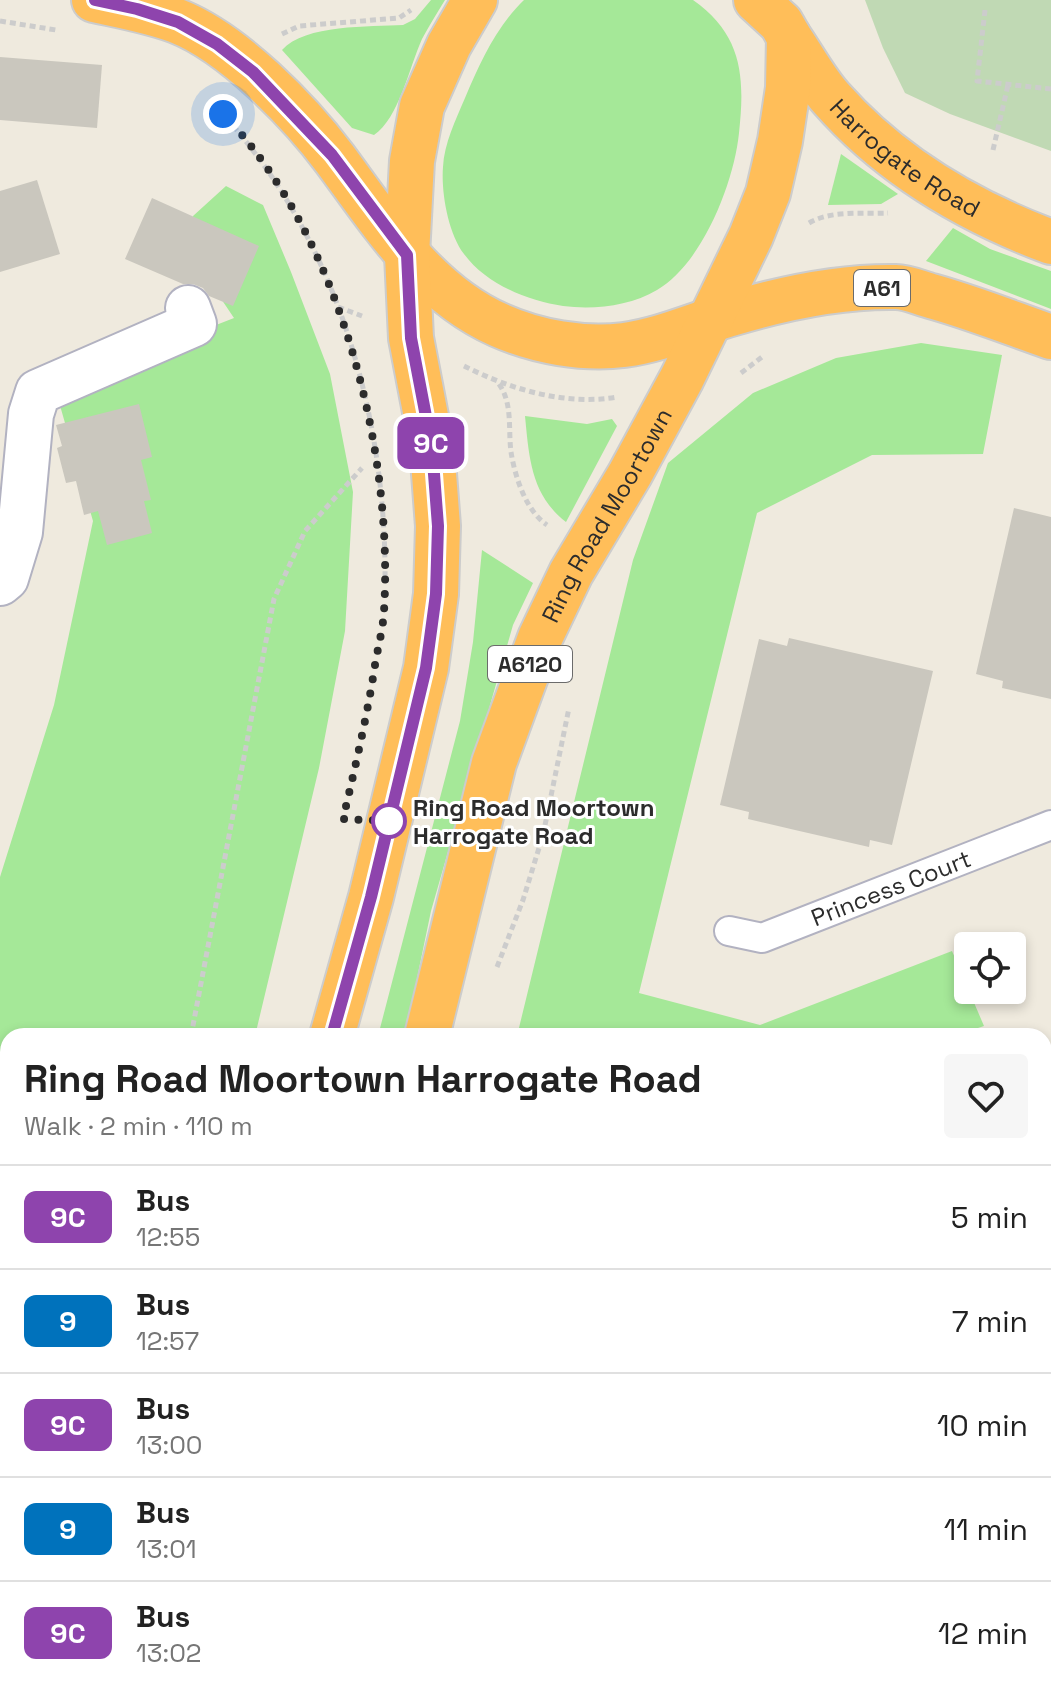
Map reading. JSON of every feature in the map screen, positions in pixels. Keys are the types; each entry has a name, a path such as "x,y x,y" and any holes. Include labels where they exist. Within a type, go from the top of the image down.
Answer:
{"highway":[{"path":"94,0 178,22 217,44 253,72 332,155 407,255 458,300 497,324 533,338 583,346 623,345 708,321"},
{"path":"334,1028 371,897 422,683 436,594 438,526 432,448 411,338 407,255 412,161 422,106 449,45 475,0"},
{"name":"Harrogate Road","path":"776,15 830,97 896,158 946,194 1013,228 1051,242"},
{"name":"Ring Road Moortown","path":"429,1028 494,763 540,638 571,573 682,378 751,236 768,193 788,88 776,15"},
{"name":"A61","path":"708,321 778,302 838,292 898,287 950,301 1051,337"}],"street":[{"path":"0,583 6,578 20,532 31,414 38,392 194,324 188,308"}],"lane":[{"name":"Princess Court","path":"729,931 762,938 1051,825"}],"path":[{"path":"276,39 299,26 399,18 411,11 419,0"},
{"path":"985,10 977,81 1051,89"},
{"path":"993,150 1008,85"},
{"path":"223,114 260,158 293,210 323,272 360,372 382,500 384,598"},
{"path":"809,223 818,218 893,212"},
{"path":"733,385 741,373"},
{"path":"498,384 508,396 512,453 521,487 542,523 553,529"},
{"path":"193,1028 274,599 305,531 362,468"},
{"path":"494,974 523,900 543,835 569,705"}],"green space":[{"path":"431,0 445,0 422,39 397,105 374,135 352,128 282,50 306,35 322,31 403,25 415,19"},
{"path":"524,0 693,0 710,14 731,43 740,76 739,133 723,198 688,262 673,278 646,295 612,306 563,306 536,300 484,274 458,245 443,188 448,141 490,46"},
{"path":"865,0 1051,0 1051,151 950,114 905,93 883,48"},
{"path":"841,154 898,194 881,204 828,205"},
{"path":"226,186 263,205 330,374 353,492 345,631 319,768 257,1028 0,1028 0,877 54,705 93,521 57,395 124,361 234,318 197,263 193,216"},
{"path":"953,228 990,249 1051,271 1051,309 926,261"},
{"path":"921,343 1002,355 983,454 872,455 757,513 639,993 760,1025 952,951 954,1004 975,1004 984,1026 519,1028 633,560 668,463 753,393 836,358"},
{"path":"525,416 587,424 612,419 617,426 566,522 545,500 539,487 531,460"},
{"path":"482,550 533,583 513,625 431,911 407,1028 380,1028 460,721 473,642"}],"building":[{"path":"0,57 102,65 97,128 0,120"},
{"path":"37,180 60,254 0,272 0,191"},
{"path":"152,198 259,246 233,306 209,296 203,288 183,284 125,259"},
{"path":"139,404 152,457 141,460 151,500 144,501 152,533 107,545 98,511 84,515 76,481 66,483 57,448 62,446 56,425"},
{"path":"1014,508 1051,517 1051,699 1002,688 1003,681 976,674"},
{"path":"789,638 933,671 892,845 870,840 869,847 795,830 748,819 749,812 720,805 759,639 787,646"}],"bus line":[{"name":"9C","path":"95,0 178,22 233,55 276,94 332,155 407,255 411,338 432,448 438,526 436,594 426,668 371,897 334,1028"}],"place":[{"name":"Ring Road Moortown Harrogate Road","path":"389,821"}],"route":[{"path":"223,114 260,158 293,210 323,272 360,372 382,500 384,613 364,731 343,819 389,821"}]}
